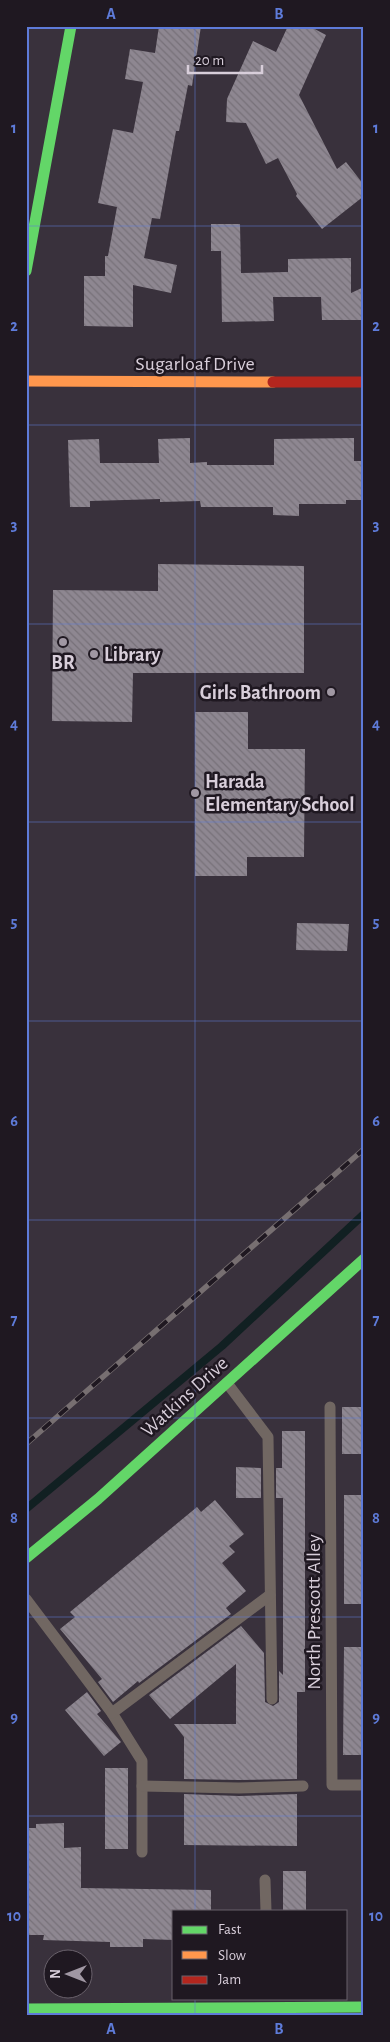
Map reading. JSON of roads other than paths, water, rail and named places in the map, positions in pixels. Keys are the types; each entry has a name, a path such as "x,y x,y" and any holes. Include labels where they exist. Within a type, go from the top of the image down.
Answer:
{"street":[{"path":"26,271 71,26"},
{"name":"Sugarloaf Drive","path":"26,381 364,382"},
{"name":"Watkins Drive","path":"26,1558 98,1499 364,1259"},
{"path":"26,2009 268,2003 364,2007"}],"lane":[{"path":"227,1383 268,1437 272,1700"},
{"name":"North Prescott Alley","path":"330,1407 332,1785 364,1785"},
{"path":"112,1713 270,1595"},
{"path":"26,1599 112,1713 142,1761 142,1852"},
{"path":"142,1786 239,1788 303,1786"},
{"path":"265,1880 266,1910"}],"waterway":[{"path":"26,1509 222,1346 364,1214"}],"railway":[{"path":"26,1444 364,1149"}],"place":[{"name":"BR","path":"63,642"},
{"name":"Library","path":"94,654"},
{"name":"Girls Bathroom","path":"331,692"},
{"name":"Harada Elementary School","path":"195,793"}]}
